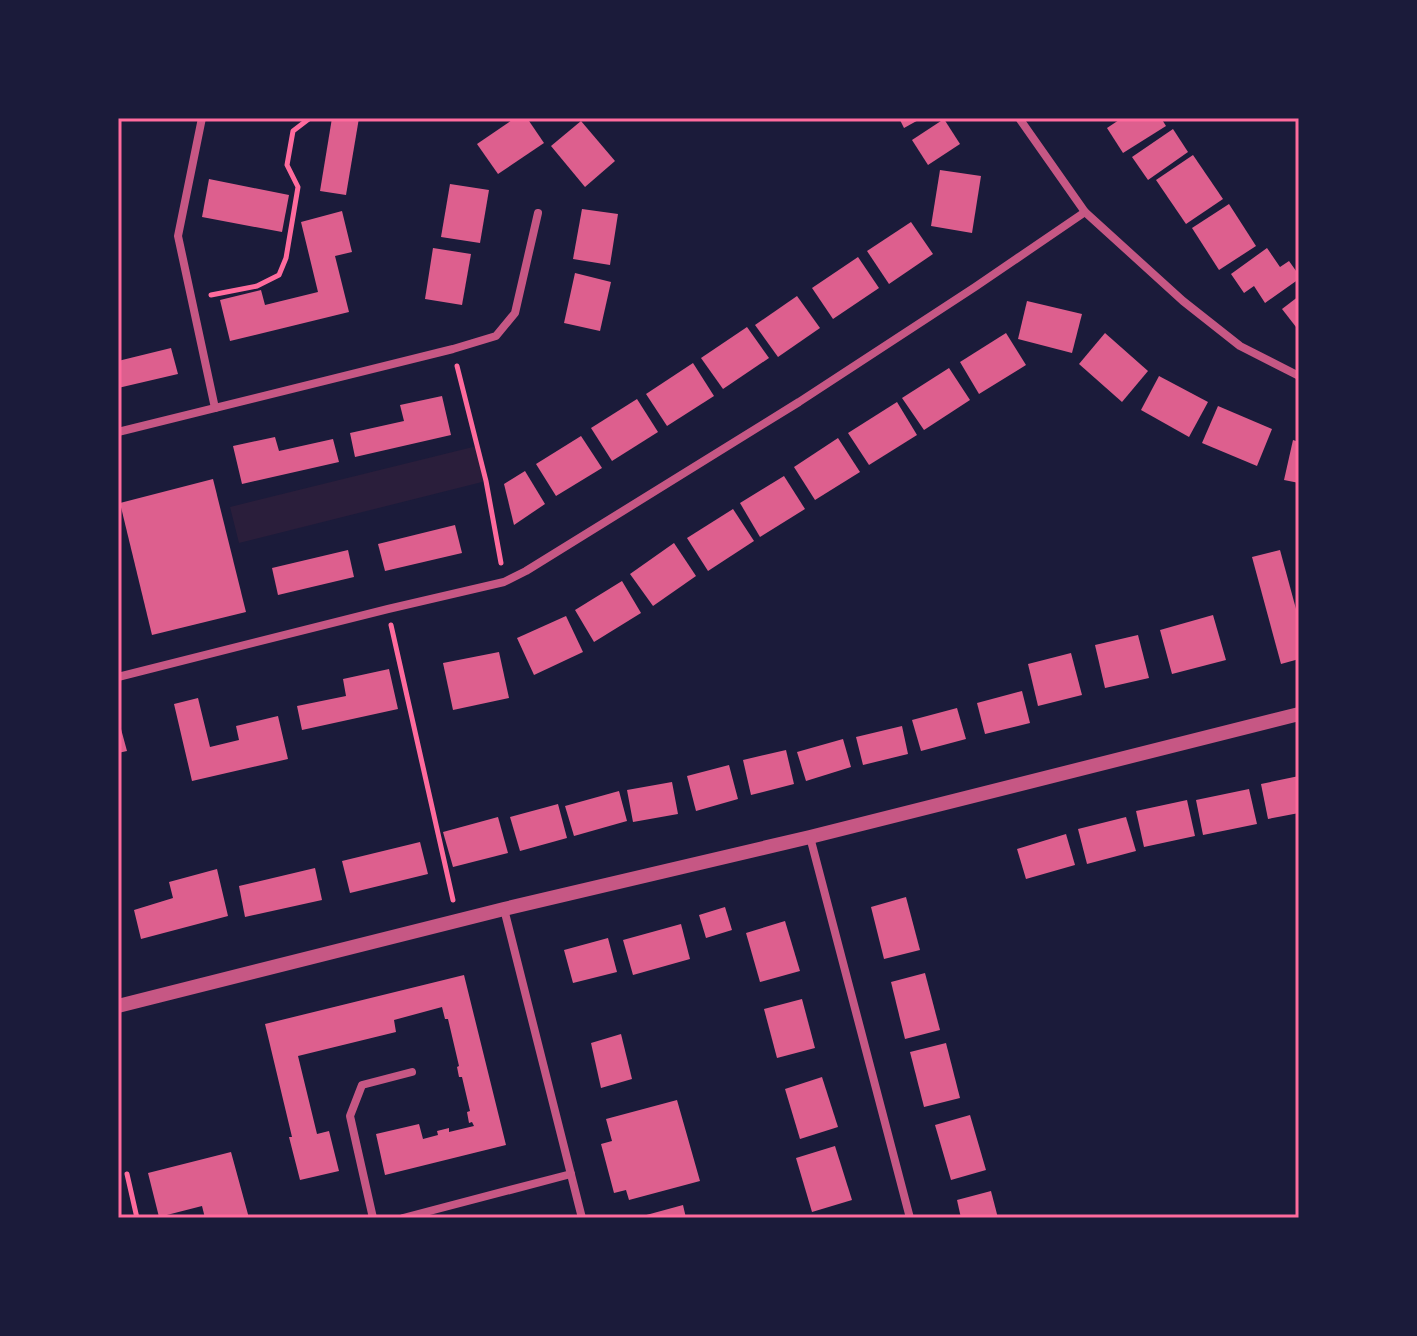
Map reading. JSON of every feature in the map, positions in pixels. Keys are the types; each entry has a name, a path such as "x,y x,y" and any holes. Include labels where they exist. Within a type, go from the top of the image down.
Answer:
{"street":[{"path":"202,118 178,236 215,408"},
{"path":"1019,118 1085,212 1183,301 1240,346 1299,376"},
{"path":"118,677 504,582 799,402 1085,212"},
{"path":"118,432 496,336 515,313 538,213"},
{"path":"118,1006 1299,714"},
{"path":"810,837 910,1218"},
{"path":"504,909 582,1218"},
{"path":"373,1218 350,1116 362,1085 412,1072"},
{"path":"409,1217 571,1174"}],"path":[{"path":"192,299 257,286 279,275 286,258 298,187 287,165 291,139 293,131 310,118"},
{"path":"453,349 486,481 504,582"},
{"path":"388,609 457,921"},
{"path":"127,1174 137,1218"}],"shaded area":[{"path":"477,446 486,481 239,543 230,507"}],"building":[{"path":"332,118 359,118 346,195 320,191"},
{"path":"515,118 527,118 544,143 498,174 477,144"},
{"path":"899,118 922,118 904,128"},
{"path":"1122,118 1161,118 1166,126 1123,153 1107,128"},
{"path":"944,119 960,144 928,165 912,140"},
{"path":"581,121 615,161 585,187 551,146"},
{"path":"1173,129 1188,152 1148,180 1132,157"},
{"path":"1193,155 1223,199 1186,224 1156,180"},
{"path":"940,170 981,176 972,233 931,226"},
{"path":"209,179 289,195 282,232 202,217"},
{"path":"450,184 489,190 480,243 441,237"},
{"path":"1229,204 1256,246 1219,270 1192,228"},
{"path":"582,209 618,214 610,265 573,259"},
{"path":"342,211 352,252 335,256 349,312 230,341 220,300 261,290 265,305 318,292 301,222"},
{"path":"911,222 933,254 889,284 867,251"},
{"path":"433,248 471,254 462,305 425,299"},
{"path":"1267,248 1280,267 1289,261 1299,279 1265,303 1254,286 1244,293 1231,274"},
{"path":"858,257 879,288 833,319 812,288"},
{"path":"575,273 611,282 600,331 564,323"},
{"path":"797,296 820,328 778,357 755,325"},
{"path":"1299,296 1299,324 1296,327 1282,309"},
{"path":"1027,301 1082,314 1072,353 1018,339"},
{"path":"747,327 769,358 723,389 701,358"},
{"path":"1006,333 1026,365 979,394 960,362"},
{"path":"1105,333 1148,371 1122,402 1079,364"},
{"path":"171,348 178,374 118,388 118,361"},
{"path":"693,363 714,396 667,426 646,394"},
{"path":"949,368 970,400 924,430 902,398"},
{"path":"1159,376 1208,402 1189,437 1141,410"},
{"path":"442,396 451,435 355,457 350,433 404,421 400,405"},
{"path":"637,399 658,432 612,461 591,428"},
{"path":"897,402 917,435 869,465 848,433"},
{"path":"1218,406 1272,429 1257,466 1202,443"},
{"path":"581,436 602,468 556,496 536,464"},
{"path":"275,437 279,451 333,439 339,462 242,484 233,446"},
{"path":"838,438 860,472 815,500 794,467"},
{"path":"1293,440 1299,442 1299,483 1284,480"},
{"path":"525,471 545,504 514,525 504,484"},
{"path":"784,476 805,509 760,537 740,503"},
{"path":"213,479 246,612 152,635 120,503"},
{"path":"733,509 754,541 708,571 687,538"},
{"path":"455,525 462,553 385,571 378,544"},
{"path":"674,543 696,576 653,606 630,574"},
{"path":"348,550 354,577 278,595 272,568"},
{"path":"1280,550 1299,620 1299,659 1281,664 1252,557"},
{"path":"622,581 641,613 594,642 575,610"},
{"path":"1213,615 1226,660 1172,674 1160,630"},
{"path":"566,616 583,652 534,675 517,638"},
{"path":"1138,635 1149,678 1105,688 1095,645"},
{"path":"499,652 509,698 453,710 443,663"},
{"path":"1071,653 1082,695 1038,706 1028,664"},
{"path":"389,669 398,709 302,730 297,706 346,696 343,679"},
{"path":"1022,691 1030,723 985,734 977,703"},
{"path":"198,698 210,747 239,740 236,726 278,716 288,759 192,781 174,704"},
{"path":"957,708 966,739 921,751 912,720"},
{"path":"118,718 127,751 118,753"},
{"path":"902,726 908,754 863,765 856,737"},
{"path":"843,739 851,767 806,781 797,752"},
{"path":"786,750 794,784 751,795 743,760"},
{"path":"729,765 738,799 696,811 687,776"},
{"path":"1299,776 1299,813 1268,819 1261,784"},
{"path":"672,782 678,814 633,822 627,790"},
{"path":"1249,789 1257,824 1203,835 1196,800"},
{"path":"619,791 627,821 574,836 565,806"},
{"path":"1187,800 1195,836 1144,847 1136,811"},
{"path":"558,804 567,838 520,851 510,817"},
{"path":"498,817 508,853 453,867 443,832"},
{"path":"1126,817 1136,851 1087,864 1078,829"},
{"path":"1066,834 1075,865 1026,879 1017,849"},
{"path":"420,842 428,874 350,893 342,861"},
{"path":"315,868 322,900 245,917 239,886"},
{"path":"217,869 228,916 141,939 134,910 173,898 169,882"},
{"path":"906,897 920,950 884,959 871,907"},
{"path":"725,907 732,930 706,938 699,915"},
{"path":"785,921 800,971 760,982 746,933"},
{"path":"681,924 690,959 633,975 623,940"},
{"path":"608,938 617,972 573,983 564,950"},
{"path":"925,973 940,1030 905,1039 891,982"},
{"path":"464,975 506,1145 385,1175 376,1134 419,1124 423,1139 438,1135 437,1131 449,1128 449,1132 474,1126 472,1122 469,1123 467,1112 470,1111 462,1077 459,1077 448,1019 445,1019 442,1007 394,1020 396,1032 298,1056 317,1134 329,1131 339,1171 300,1180 265,1024"},
{"path":"802,999 815,1048 777,1058 764,1009"},
{"path":"621,1034 632,1079 601,1088 591,1043"},
{"path":"946,1043 960,1098 924,1107 910,1052"},
{"path":"822,1077 838,1127 800,1139 785,1089"},
{"path":"677,1100 700,1181 629,1200 626,1190 614,1193 601,1144 612,1141 606,1119"},
{"path":"970,1115 986,1170 951,1180 935,1125"},
{"path":"835,1146 852,1200 812,1212 796,1158"},
{"path":"231,1152 249,1218 205,1218 202,1206 159,1217 148,1173"},
{"path":"991,1191 998,1218 961,1218 957,1200"},
{"path":"683,1205 686,1218 639,1218 639,1217"}]}
